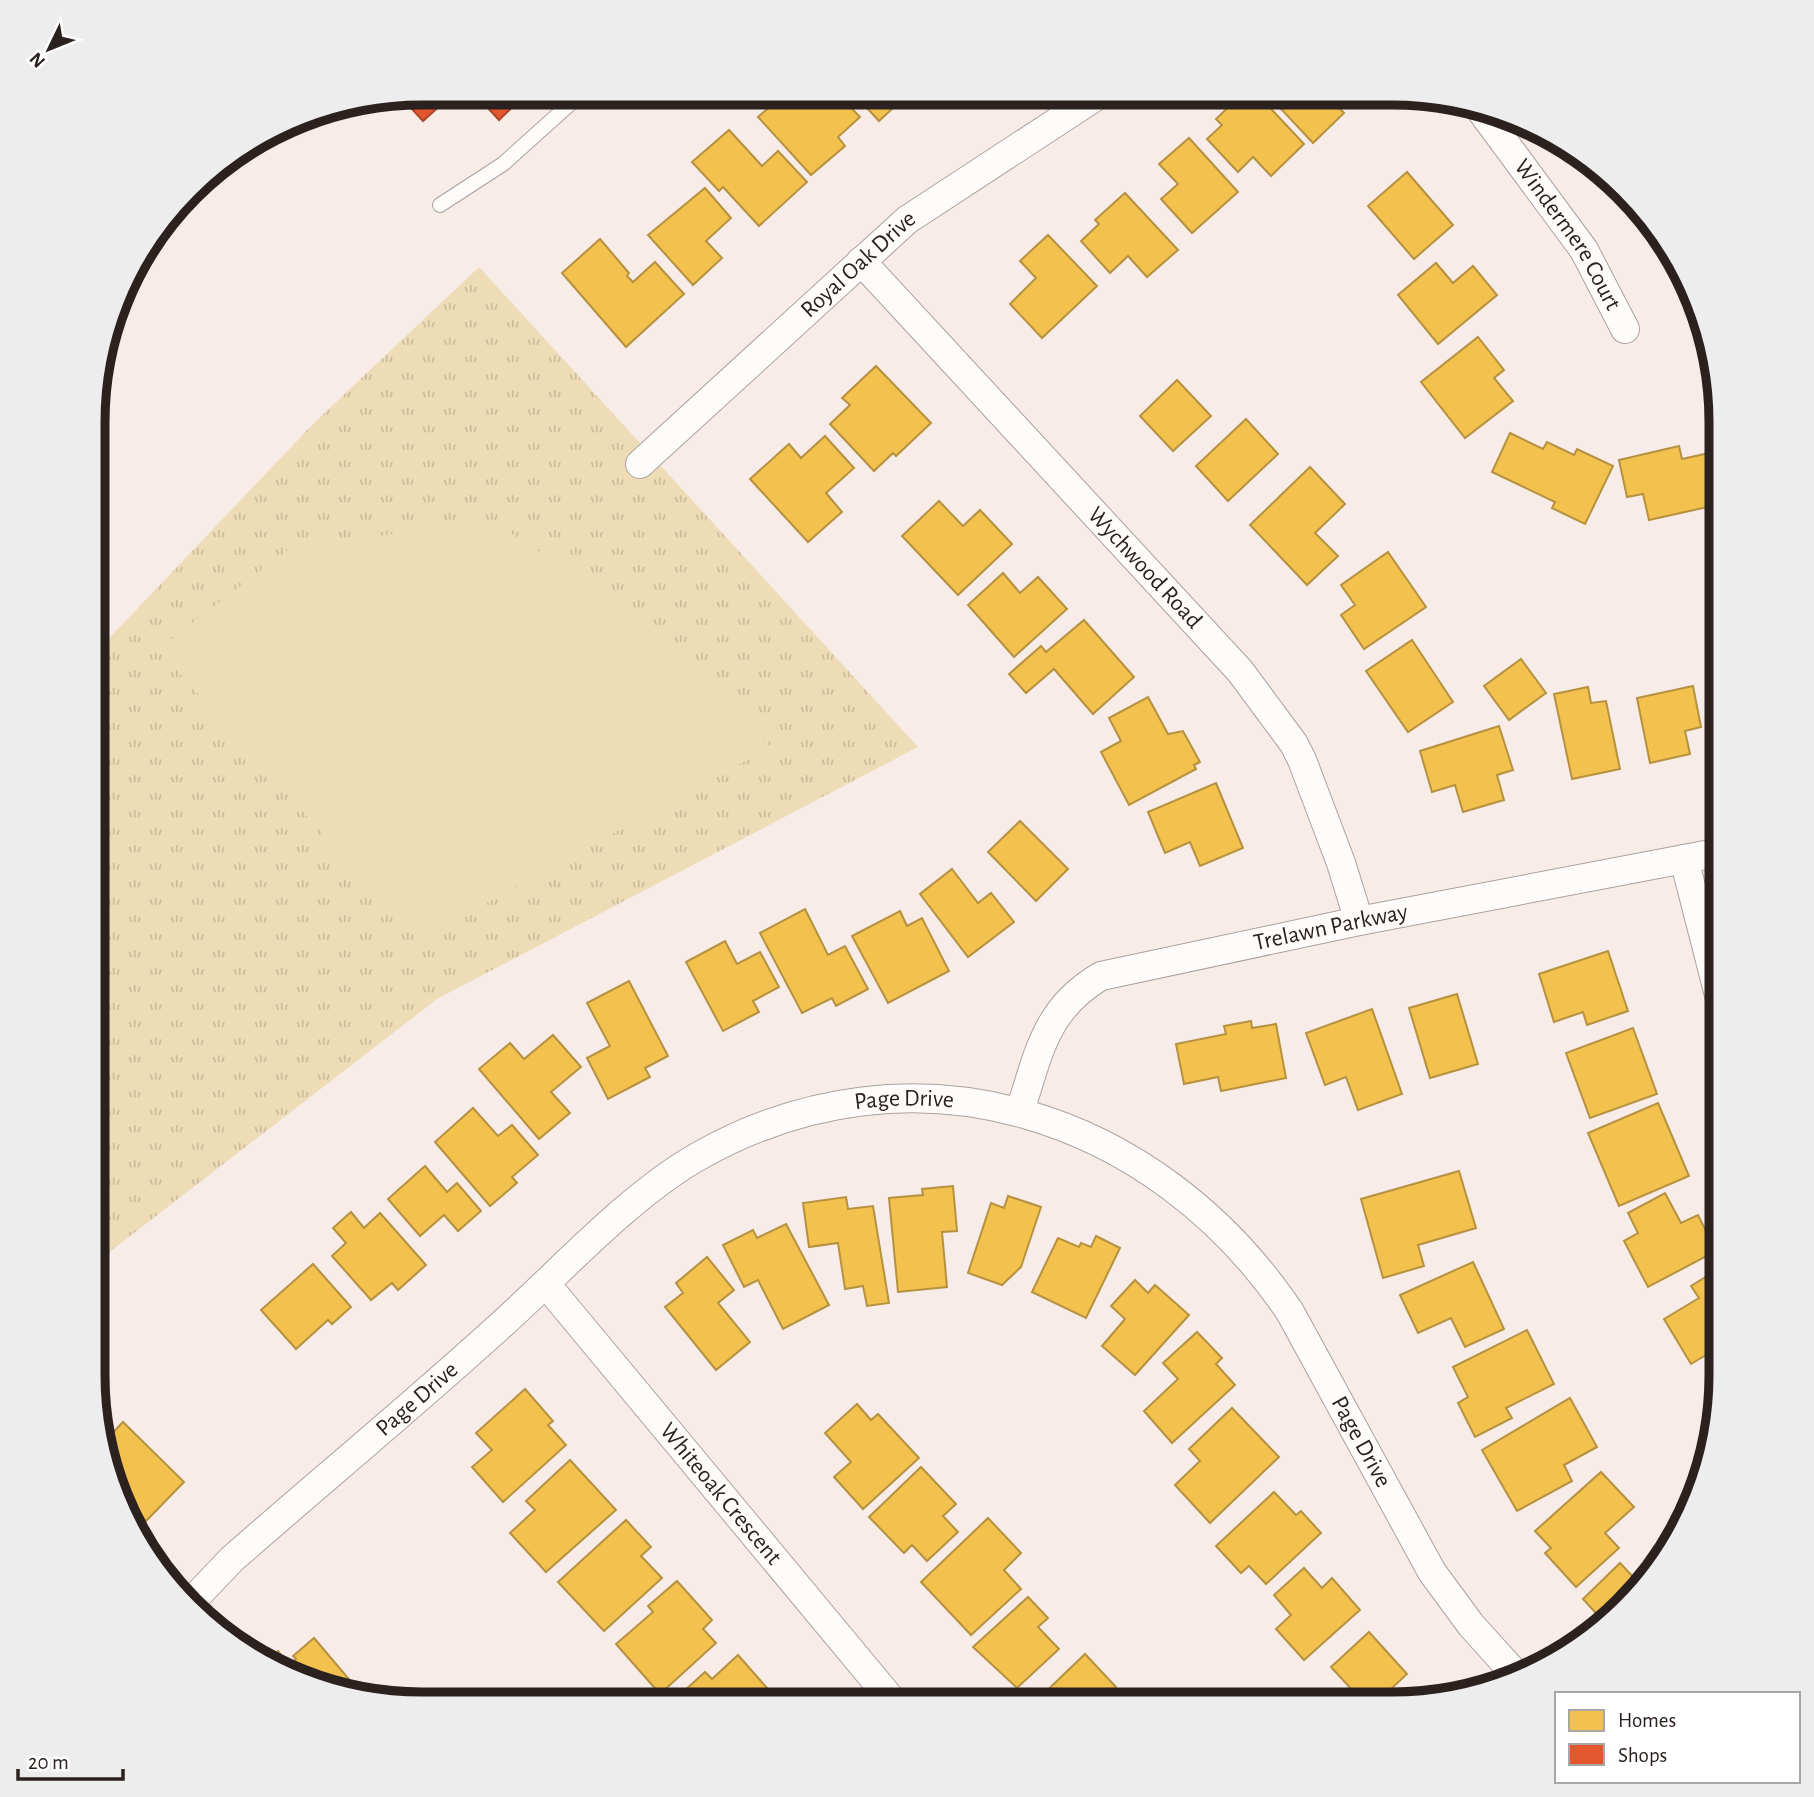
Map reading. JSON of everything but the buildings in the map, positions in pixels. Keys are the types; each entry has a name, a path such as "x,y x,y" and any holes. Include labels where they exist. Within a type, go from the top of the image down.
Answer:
{"street":[{"name":"Royal Oak Drive","path":"640,464 907,220 1083,105"},
{"name":"Windermere Court","path":"1488,120 1584,250 1625,329"},
{"name":"Wychwood Road","path":"861,261 1193,617 1255,690 1294,744 1302,760 1341,863 1359,921"},
{"name":"Trelawn Parkway","path":"1020,1111 1050,1025 1067,1000 1101,976 1359,921 1709,854"},
{"path":"1684,859 1709,956"},
{"name":"Page Drive","path":"196,1597 232,1559 663,1181 697,1157 766,1126 835,1106 899,1100 981,1102 1020,1111 1066,1127 1152,1171 1193,1201 1246,1253 1290,1312 1432,1572 1471,1625 1511,1669"},
{"name":"Whiteoak Crescent","path":"546,1284 885,1692"}],"lane":[{"path":"440,205 503,164 569,105"}],"green space":[{"path":"479,267 918,747 437,999 105,1256 105,643 315,422"},
{"path":"494,522 641,619 771,747 432,933 399,919 158,649 293,546"}]}
